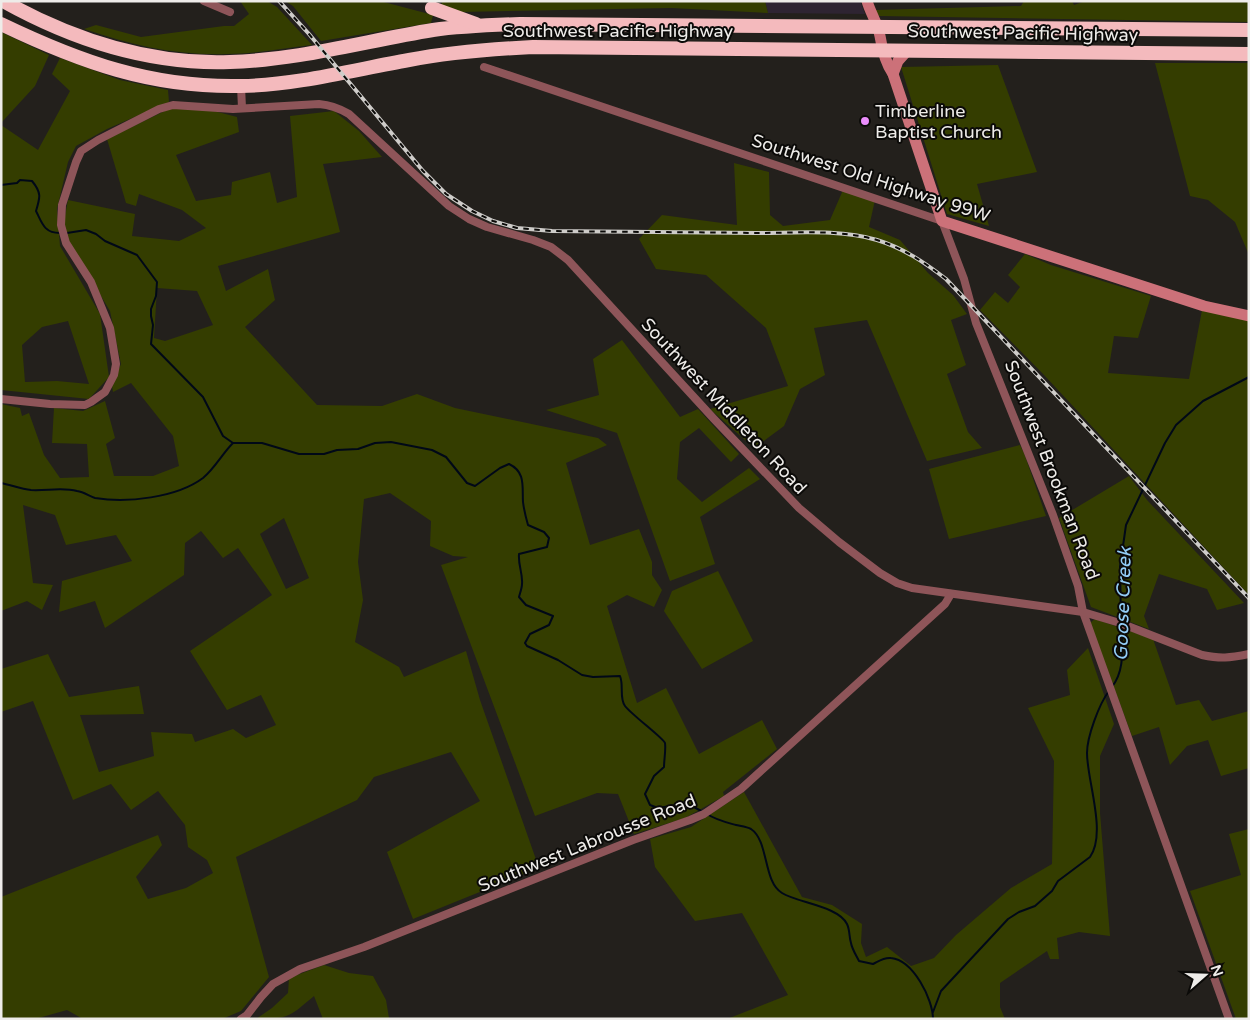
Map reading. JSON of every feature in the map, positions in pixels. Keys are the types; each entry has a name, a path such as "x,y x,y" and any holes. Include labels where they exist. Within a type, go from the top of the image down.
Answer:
{"highway":[{"name":"Southwest Pacific Highway","path":"2,1 49,25 92,42 144,56 192,62 232,62 296,56 430,31 481,26 567,23 1249,30"},
{"path":"432,8 481,26"},
{"name":"Southwest Pacific Highway","path":"1,24 59,50 114,70 179,83 241,86 294,81 435,55 497,49 550,47 1249,54"}],"street":[{"path":"204,1 230,12"},
{"name":"Southwest Brookman Road","path":"867,1 942,221 964,279 976,323 1053,515 1078,586 1083,612 1229,1019"},
{"path":"892,74 898,61 907,51"},
{"name":"Southwest Old Highway 99W","path":"484,67 942,221 1204,306 1249,316"},
{"path":"241,86 242,108"},
{"name":"Southwest Middleton Road","path":"1,399 50,404 85,404 100,396 109,387 114,375 116,364 110,328 91,282 71,253 62,234 60,216 62,205 81,151 98,140 160,109 173,105 226,109 319,104 340,108 449,206 469,219 488,227 551,247 578,271 799,508 818,526 897,584 951,594 1083,612 1120,623 1202,654 1228,658 1249,654"},
{"name":"Southwest Labrousse Road","path":"241,1019 274,984 300,969 364,947 633,840 690,820 714,807 741,789 945,604 951,594"}],"shaded area":[{"path":"765,1 860,1 865,14 768,13"}],"green space":[{"path":"240,1 267,1 277,7 312,45 238,54 191,53 137,44 84,29 96,25 141,37 234,26 249,14"},
{"path":"285,1 380,1 433,15 431,23 321,41 293,6"},
{"path":"442,1 765,1 768,13 671,8 460,12 441,7"},
{"path":"1024,1 1072,1 1074,5 1085,1 1249,1 1249,22 879,16 875,10 1021,6"},
{"path":"1,32 49,55 35,86 1,123"},
{"path":"60,58 120,80 168,90 169,102 107,129 76,146 68,162 57,209 60,246 100,314 109,377 89,399 1,390 1,125 38,150 70,91 52,74","holes":["68,321 89,384 57,381 25,382 22,345 42,327"]},
{"path":"1155,63 1249,63 1249,255 1235,222 1208,200 1190,196"},
{"path":"998,65 1037,172 977,184 989,226 947,214 901,67"},
{"path":"173,107 206,109 237,117 239,132 176,155 196,201 231,195 232,182 270,172 277,203 297,197 290,116 334,111 359,131 382,157 323,164 340,232 218,266 226,291 268,269 275,300 245,327 317,405 382,406 417,394 455,408 598,438 607,445 566,463 590,545 639,529 652,562 652,575 662,590 654,607 627,595 607,606 637,703 666,688 699,754 762,720 777,749 723,792 724,796 685,818 634,834 618,794 597,793 535,816 441,565 468,557 453,556 430,546 431,521 390,493 364,499 358,562 363,600 355,642 399,667 404,677 466,651 480,700 539,868 413,919 387,852 480,801 451,752 374,777 357,800 236,857 269,977 241,1011 222,1019 83,1019 67,1010 35,1019 1,1019 1,897 158,835 162,845 136,877 148,899 186,888 213,873 207,860 188,847 185,825 158,791 131,810 111,784 73,800 33,701 1,712 1,669 48,654 69,697 139,686 144,714 80,715 99,772 154,756 151,732 192,734 195,742 233,729 246,738 276,725 261,695 227,710 190,651 272,595 238,548 223,558 201,531 185,543 184,575 105,628 95,601 59,612 62,581 132,561 116,535 66,545 55,515 23,505 33,583 53,585 42,610 27,601 1,611 1,404 20,408 22,416 29,413 44,455 60,478 89,477 87,444 52,443 54,408 83,411 105,401 115,438 106,444 114,476 153,476 179,466 173,436 131,383 113,392 112,386 121,364 110,311 68,241 64,221 68,200 135,214 132,236 179,241 206,228 182,210 139,194 136,206 126,203 107,139","holes":["157,288 197,291 213,325 165,341 154,338","284,518 309,578 286,589 260,534"]},
{"path":"734,163 769,172 770,215 783,226 830,220 843,190 875,200 869,227 900,240 928,273 953,295 967,314 951,320 966,365 947,374 968,432 982,448 927,461 867,320 814,328 825,375 800,389 784,426 754,448 710,409 788,386 766,328 706,275 656,269 639,239 662,215 737,225"},
{"path":"1025,254 1051,265 1151,296 1138,338 1114,336 1108,373 1189,379 1202,310 1249,321 1249,595 1044,375 980,310 995,292 1008,303 1020,287 1008,275"},
{"path":"622,340 680,417 698,409 739,454 731,462 699,428 680,442 677,479 702,502 749,468 760,479 700,517 715,564 670,581 617,433 546,410 599,395 593,359"},
{"path":"1020,445 1046,516 949,539 929,469"},
{"path":"1129,476 1147,500 1244,603 1217,610 1207,589 1159,574 1144,616 1149,629 1091,607 1059,518"},
{"path":"718,571 753,641 702,669 664,611 672,591"},
{"path":"1095,619 1153,639 1176,705 1199,700 1212,721 1249,711 1249,768 1221,776 1208,740 1187,746 1170,765 1159,727 1132,736 1090,623"},
{"path":"1088,648 1114,724 1100,756 1100,813 1110,936 1079,932 1057,938 1059,959 1050,959 1047,951 1000,983 1000,1007 1005,1019 727,1019 788,995 742,913 695,921 655,867 650,839 691,827 744,792 802,897 832,905 862,924 861,943 866,957 887,947 911,966 934,958 956,935 1011,888 1052,864 1054,761 1028,708 1070,695 1067,670"},
{"path":"1249,829 1249,1019 1236,1019 1190,891 1241,875 1229,834"},
{"path":"324,965 349,973 373,976 386,1000 389,1018 323,1019 314,996 288,1015 256,1019 272,1008 288,993 289,978"}],"waterway":[{"path":"1,185 17,183 20,180 32,181 39,192 36,211 42,223 50,231 60,233"},
{"path":"67,233 86,230 96,234 105,241 137,255 157,282 156,296 151,309 153,325 151,344 203,397 223,436 233,443 262,443 299,454 324,454 337,450 358,449 375,443 391,442 432,450 446,457 467,483 475,486 500,468 509,464 514,467 522,480 523,502 528,525 544,532 549,538 547,547 519,554 522,580 519,597 526,605 553,616 549,625 530,634 525,643 527,646 558,660 582,675 593,677 620,676 622,699 625,706 665,743 664,767 654,776 645,794 650,805 658,808 677,805 692,806 703,812"},
{"name":"Goose Creek","path":"1121,620 1120,567 1126,525 1165,443 1176,425 1203,401 1249,377"},
{"path":"1,483 31,490 72,490 95,498 122,500 151,497 179,490 203,478 233,443"},
{"name":"Goose Creek","path":"1112,687 1121,666 1122,627"},
{"name":"Goose Creek","path":"933,1012 941,991 1008,919 1019,912 1035,906 1052,891 1058,881 1090,857 1095,847 1097,821 1087,753 1091,730 1109,691"},
{"path":"707,814 721,821 751,829 761,843 776,888 782,893 827,909 842,918 848,926 854,952 859,961 873,964 891,958 899,960 907,966 926,991 933,1019"}],"railway":[{"path":"279,1 309,34 423,171 446,194 472,211 493,221 517,228 552,231 802,232 848,234 877,240 913,256 946,279 1249,598"}],"place":[{"name":"Timberline Baptist Church","path":"865,121"}]}
